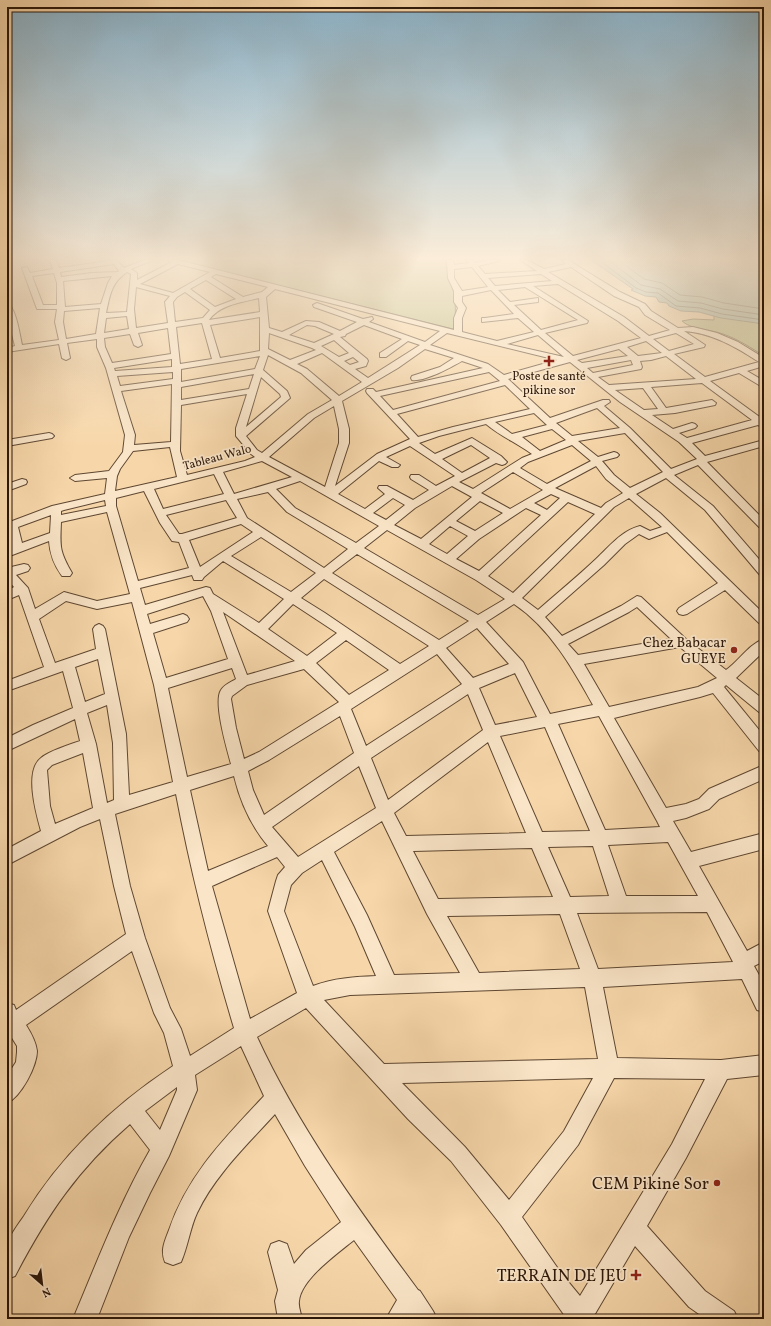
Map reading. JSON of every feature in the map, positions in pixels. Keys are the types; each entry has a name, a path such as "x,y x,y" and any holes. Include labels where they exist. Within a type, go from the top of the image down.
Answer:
{"street":[{"path":"12,322 15,327 16,340 19,348"},
{"path":"58,322 66,358"},
{"path":"101,322 99,335 101,347 111,370 130,431 127,455 115,468 112,474 110,502 161,685 180,786 203,882 228,977 245,1033 258,1064 276,1098 312,1159 356,1224 426,1319"},
{"path":"131,322 132,330 138,345"},
{"path":"7,350 171,324 196,322"},
{"path":"206,322 217,361"},
{"path":"256,322 282,334 315,346 349,368 365,383 392,413 414,441 476,495 510,513"},
{"path":"256,322 265,325 295,328"},
{"path":"265,322 274,351 304,371 337,399 344,428 344,443 330,492"},
{"path":"315,346 364,322 385,331 490,368 551,424 596,461 610,477 630,492 670,528 764,621"},
{"path":"416,322 569,359"},
{"path":"458,322 458,332"},
{"path":"529,322 569,359 593,375 619,397 672,432 684,442 762,520"},
{"path":"498,343 581,322"},
{"path":"624,322 762,422"},
{"path":"581,366 635,358 649,359 701,345 663,322"},
{"path":"171,324 176,356 177,383 175,444 177,461 183,479"},
{"path":"282,334 304,324 316,324 338,335 354,354 364,363 349,368"},
{"path":"392,413 569,359 676,330 687,329 717,336 738,345 764,362"},
{"name":"Tableau Walo","path":"56,514 110,502 148,488 218,471 263,457 311,416 365,383 385,376 447,330"},
{"path":"383,355 408,338"},
{"path":"7,342 16,340"},
{"path":"111,370 176,368 274,351 300,341"},
{"path":"593,375 638,367 635,358 620,345"},
{"path":"291,363 323,350"},
{"path":"274,351 259,371 241,428 241,436 250,448 300,478 330,492 480,577 515,598 538,617 561,642 604,712 730,937 764,1003"},
{"path":"338,360 354,354"},
{"path":"111,370 176,356"},
{"path":"398,389 393,383 443,369 461,358"},
{"path":"607,388 705,380 764,362"},
{"path":"375,395 490,368"},
{"path":"632,368 664,411"},
{"path":"740,370 764,385"},
{"path":"117,389 177,383 259,371 284,393 286,398 241,436"},
{"path":"176,404 252,391"},
{"path":"511,437 551,424 619,397"},
{"path":"692,398 709,414"},
{"path":"643,413 700,406 712,402"},
{"path":"598,405 627,430 668,474 709,508 764,572"},
{"path":"330,492 379,457 414,441 465,426 489,422 536,410"},
{"path":"489,422 500,431 518,439 539,454"},
{"path":"684,442 762,422"},
{"path":"672,432 692,426"},
{"path":"422,544 476,495 513,468 539,454 572,440 627,430"},
{"path":"7,443 50,436"},
{"path":"435,458 472,441 513,468 549,489 602,512"},
{"path":"129,448 175,444"},
{"path":"7,857 50,834 110,809 240,768 264,756 515,598 610,504 630,492 701,460 764,444"},
{"path":"448,559 475,536 570,475 596,461 614,455"},
{"path":"379,457 395,465"},
{"path":"259,630 291,599 413,505 436,490 498,458"},
{"path":"218,471 243,520 439,647 458,668 471,685 564,905 592,978 609,1068 571,1138 509,1217"},
{"path":"75,478 112,474"},
{"path":"415,477 436,490"},
{"path":"160,513 270,488 300,478"},
{"path":"7,483 7,488 22,482"},
{"path":"148,488 165,523 174,537 178,539 243,520"},
{"path":"270,488 291,510 478,622 518,666 548,721 599,838 620,904"},
{"path":"383,488 413,505"},
{"path":"366,513 393,493"},
{"path":"480,577 567,496"},
{"path":"526,503 548,515"},
{"path":"18,549 10,526 56,514 55,555 66,573"},
{"path":"449,521 475,536"},
{"path":"538,617 600,562 621,541 640,530 649,535 670,528"},
{"path":"136,598 197,572 260,532"},
{"path":"7,553 55,535"},
{"path":"183,538 197,572 200,584 208,594 307,663 324,677 346,705 362,756 385,811 433,908 474,981"},
{"path":"224,556 291,599 321,616 400,671"},
{"path":"24,568 8,573 22,588 52,671"},
{"path":"683,611 726,584"},
{"path":"7,596 22,588"},
{"path":"32,617 61,595 97,605 136,598 208,594"},
{"path":"208,594 243,681"},
{"path":"561,642 619,612 637,600 682,642 720,682 764,747"},
{"path":"146,630 183,619"},
{"path":"99,629 102,652 113,697 119,735 120,786 110,809"},
{"path":"296,868 261,826 245,790 229,728 224,699 226,693 243,681 307,663 346,634"},
{"path":"574,661 682,642"},
{"path":"722,1070 679,1151 580,1318 509,1217 458,1154 416,1112 382,1074 308,997 276,911 284,880 296,868 385,811 491,732 604,712 700,692 720,682 764,644"},
{"path":"7,686 102,652"},
{"path":"161,685 236,662"},
{"path":"68,665 89,744 99,794 110,809 122,886 136,938 163,1013 172,1029 184,1069 187,1090 162,1149 142,1185 120,1232 85,1319"},
{"path":"261,826 362,756 471,685 518,666"},
{"path":"720,682 764,708"},
{"path":"7,745 38,729 113,697"},
{"path":"50,834 42,806 40,770 47,761 89,744"},
{"path":"662,816 686,811 704,804 714,794 764,772"},
{"path":"401,844 599,838 672,834"},
{"path":"687,860 764,841"},
{"path":"203,882 280,848"},
{"path":"325,850 361,922 389,984"},
{"path":"433,908 620,904 711,904"},
{"path":"7,1093 24,1066 26,1058 26,1044 10,1018 136,938"},
{"path":"7,1268 36,1216 53,1191 80,1158 110,1127 131,1109 184,1069 308,997 330,989 350,986 592,978 745,966 764,951"},
{"path":"382,1074 609,1068 722,1070 764,1065"},
{"path":"173,1254 188,1208 198,1190 218,1163 276,1098"},
{"path":"131,1109 162,1149"},
{"path":"290,1319 287,1300 293,1283 300,1273 315,1258 356,1224"},
{"path":"634,1228 697,1299 726,1319"},
{"path":"279,1252 290,1291"},
{"path":"398,1319 412,1298"}],"green space":[{"path":"425,322 454,322 453,329"},
{"path":"683,322 752,322 764,324 764,356 729,336"}],"water":[{"path":"749,322 764,322 764,324"}],"place":[{"name":"Poste de santé pikine sor","path":"549,361"},
{"name":"Chez Babacar GUEYE","path":"734,650"},
{"name":"CEM Pikine Sor","path":"717,1183"},
{"name":"TERRAIN DE JEU","path":"636,1275"}]}
